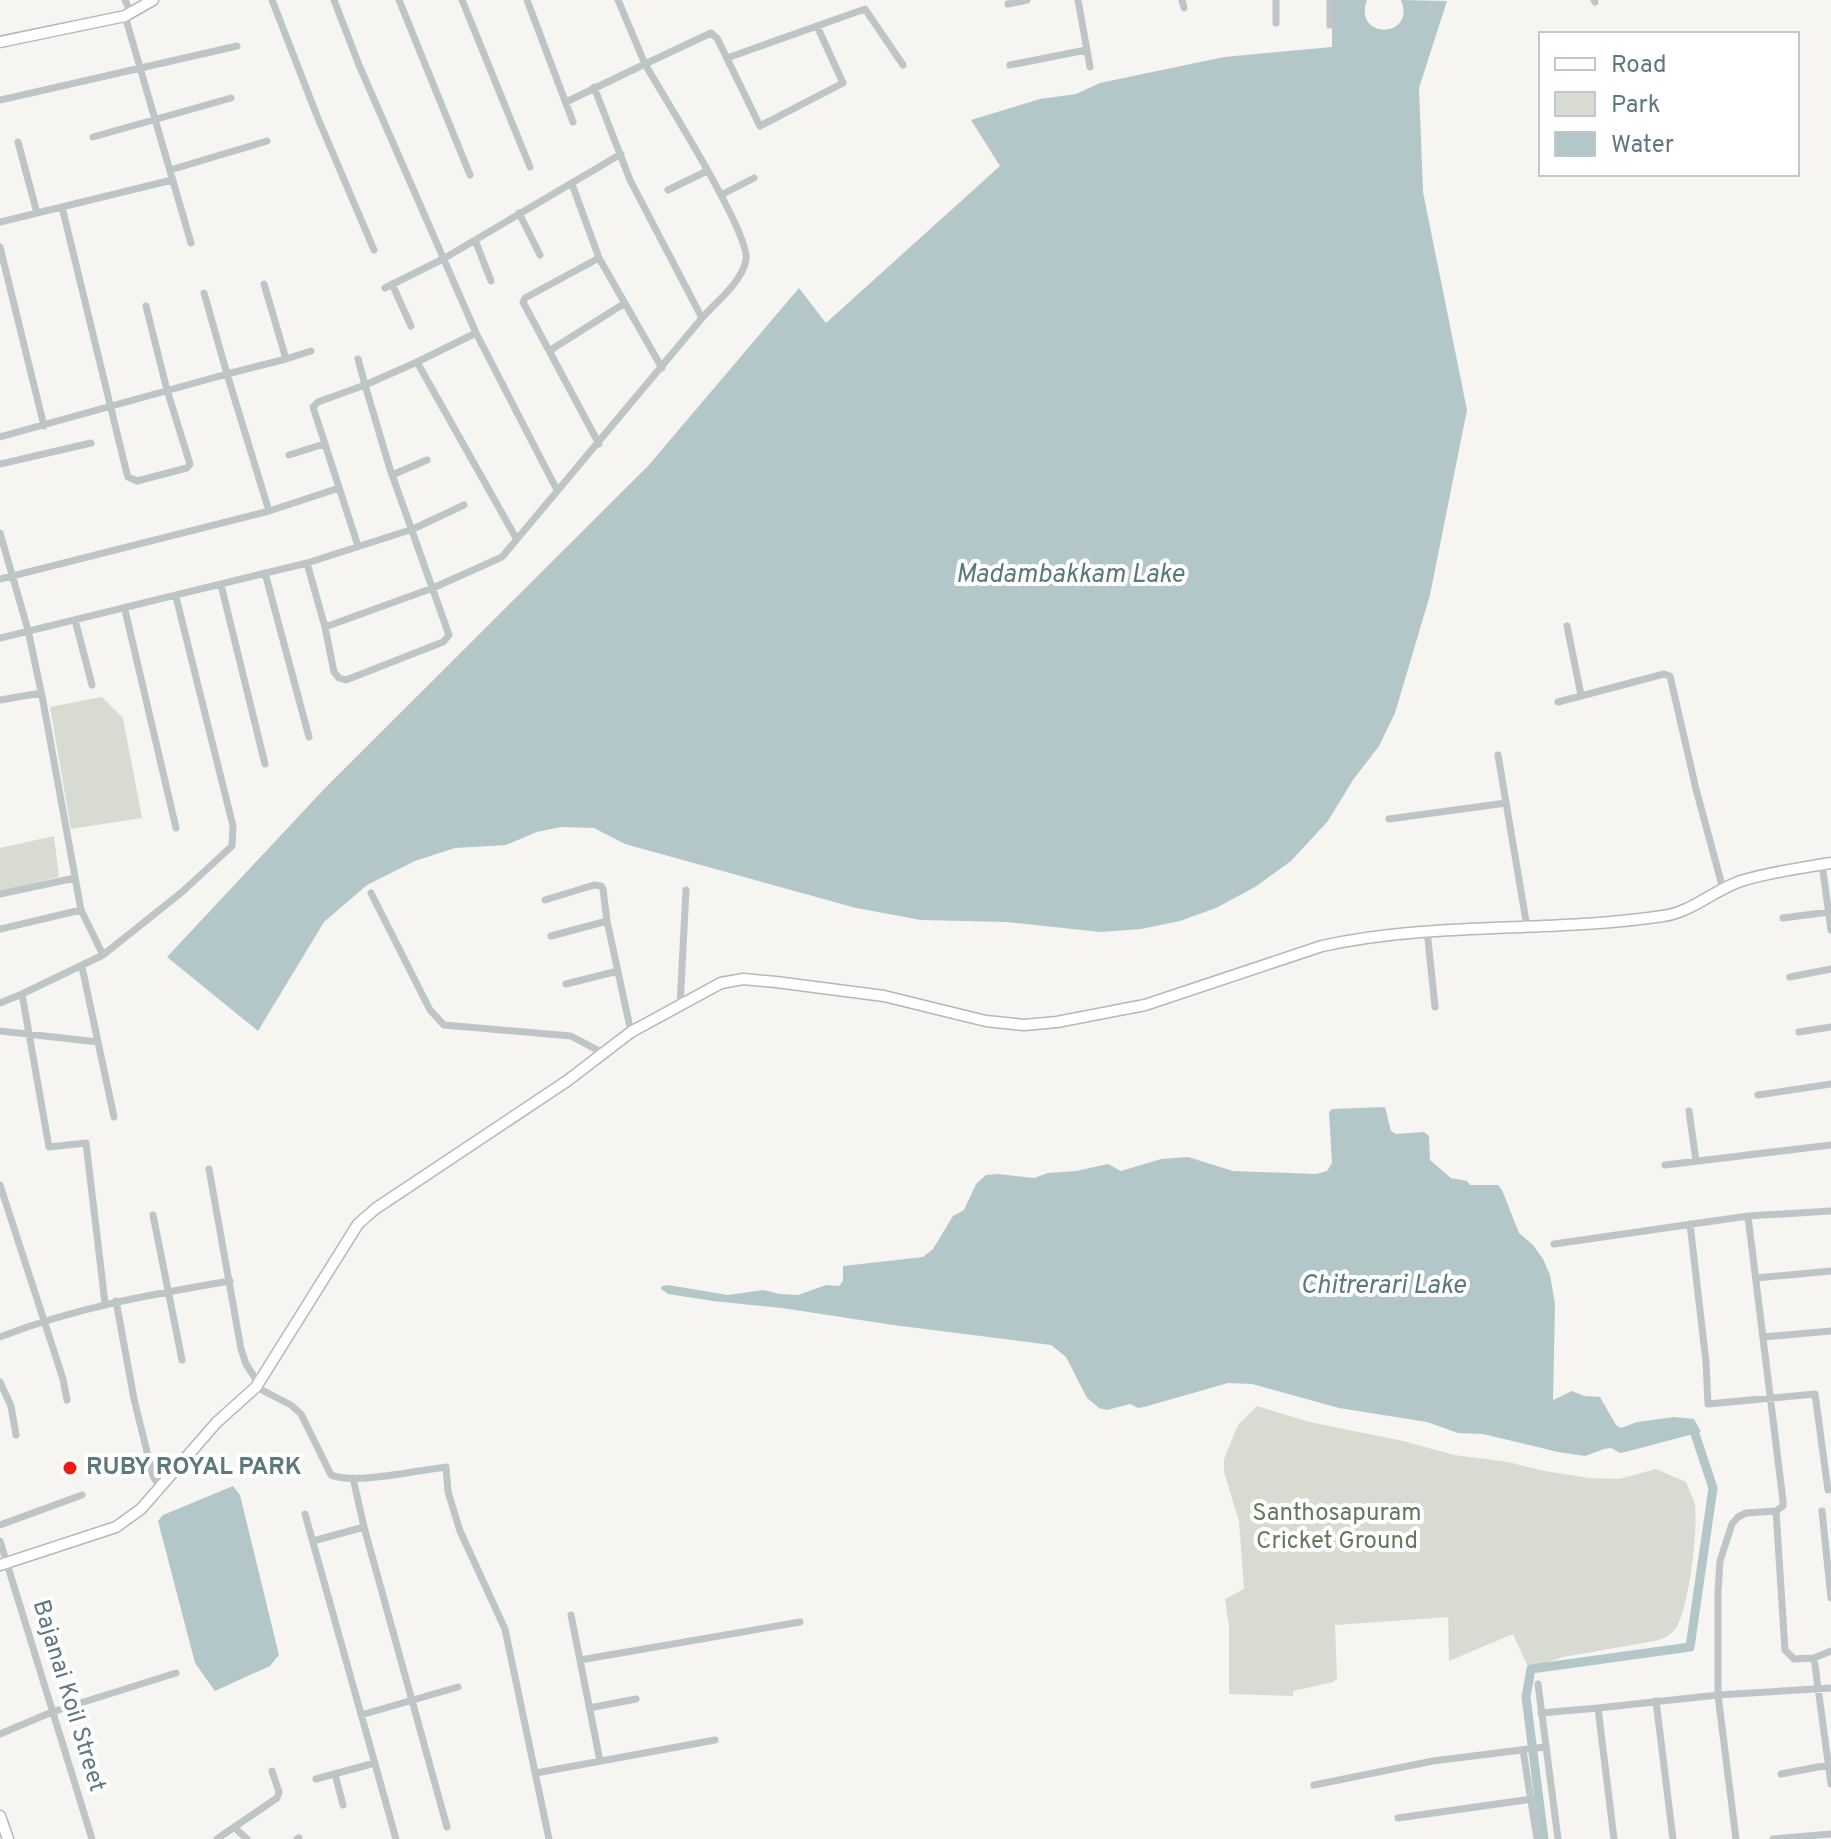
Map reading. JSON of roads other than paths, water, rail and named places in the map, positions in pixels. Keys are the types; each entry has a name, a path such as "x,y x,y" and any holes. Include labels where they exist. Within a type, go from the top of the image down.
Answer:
{"street":[{"path":"125,0 140,68 191,243"},
{"path":"0,42 128,14 153,0"},
{"path":"272,0 374,250"},
{"path":"334,0 476,333 557,490"},
{"path":"399,0 470,175"},
{"path":"462,0 530,167"},
{"path":"527,0 573,122"},
{"path":"325,627 433,588 502,557 736,281 746,263 746,246 721,195 645,64 618,0"},
{"path":"1008,4 1027,0"},
{"path":"1078,0 1090,67"},
{"path":"1276,0 1276,23"},
{"path":"1330,0 1330,25"},
{"path":"727,58 865,9 903,65"},
{"path":"566,102 711,33 717,38 760,126 843,83 817,26"},
{"path":"0,100 237,46"},
{"path":"1010,65 1086,50"},
{"path":"594,87 630,180 702,318"},
{"path":"93,137 231,98"},
{"path":"170,170 267,141"},
{"path":"18,142 37,213"},
{"path":"411,326 389,286 443,259 621,154"},
{"path":"668,190 707,171"},
{"path":"721,195 754,178"},
{"path":"0,222 172,180"},
{"path":"572,184 599,258 662,368"},
{"path":"62,207 126,470 132,480 137,481 187,468 189,461 146,306"},
{"path":"519,213 540,255"},
{"path":"475,240 491,281"},
{"path":"0,247 44,426"},
{"path":"599,258 524,300 523,304 599,444"},
{"path":"264,284 286,359"},
{"path":"204,293 269,511"},
{"path":"549,351 625,303"},
{"path":"358,546 314,411 315,404 365,385 476,333"},
{"path":"0,437 311,351"},
{"path":"307,563 334,672 339,678 346,680 446,641 450,633 392,475 358,359"},
{"path":"417,362 516,538"},
{"path":"0,464 91,443"},
{"path":"289,455 324,444"},
{"path":"392,475 427,460"},
{"path":"0,579 269,511 339,488"},
{"path":"0,638 125,610 307,563 413,529 464,505"},
{"path":"0,533 28,630 81,910 103,955"},
{"path":"265,573 309,737"},
{"path":"221,585 265,764"},
{"path":"0,1003 103,955 182,892 232,846 233,826 176,597"},
{"path":"125,610 176,828"},
{"path":"75,620 92,685"},
{"path":"1567,626 1581,695"},
{"path":"1558,702 1664,674 1670,676 1723,889"},
{"path":"0,700 41,693"},
{"path":"1498,755 1527,927"},
{"path":"1389,819 1506,803"},
{"path":"3,1564 116,1527 141,1509 217,1422 257,1384 358,1224 375,1209 567,1081 631,1032 712,987 743,979 884,996 1003,1024 1057,1022 1145,1005 1322,946 1352,939 1427,930 1571,926 1667,916 1740,882 1827,863 1831,930"},
{"path":"0,894 75,878"},
{"path":"545,900 594,885 601,886 631,1032"},
{"path":"680,1006 686,890"},
{"path":"371,893 430,1010 444,1025 571,1036 603,1053"},
{"path":"0,929 81,910"},
{"path":"1783,918 1829,912"},
{"path":"551,936 607,921"},
{"path":"1427,930 1435,1007"},
{"path":"82,967 114,1117"},
{"path":"1790,977 1831,969"},
{"path":"566,984 618,971"},
{"path":"22,994 49,1147 86,1143 105,1303"},
{"path":"1799,1032 1831,1027"},
{"path":"0,1031 98,1042"},
{"path":"1758,1095 1831,1084"},
{"path":"1689,1111 1696,1161"},
{"path":"1665,1165 1831,1145"},
{"path":"209,1169 241,1349 257,1384 301,1414 331,1475 337,1478 446,1467 448,1492 460,1531 505,1629 549,1839"},
{"path":"0,1185 63,1379 67,1400"},
{"path":"1554,1244 1748,1216 1831,1211"},
{"path":"153,1215 182,1360"},
{"path":"1736,1839 1718,1695 1720,1561 1732,1524 1746,1513 1776,1511 1783,1504 1748,1216"},
{"path":"1690,1224 1708,1404 1816,1394 1828,1490"},
{"path":"1756,1278 1831,1271"},
{"path":"0,1337 44,1320 105,1303 230,1281"},
{"path":"116,1301 134,1399 153,1476 159,1486"},
{"path":"1763,1337 1831,1331"},
{"path":"0,1382 11,1406 16,1435"},
{"path":"353,1478 447,1827"},
{"path":"0,1525 82,1495"},
{"path":"1776,1511 1785,1650 1794,1659 1814,1658 1831,1651"},
{"path":"1822,1511 1831,1598"},
{"path":"305,1514 396,1839"},
{"path":"313,1541 364,1527"},
{"name":"Bajanai Koil Street","path":"0,1541 3,1564 92,1839"},
{"path":"571,1615 600,1761"},
{"path":"580,1660 800,1622"},
{"path":"1814,1658 1831,1784"},
{"path":"0,1734 52,1712 176,1673"},
{"path":"1538,1684 1558,1839"},
{"path":"361,1715 458,1687"},
{"path":"1541,1713 1718,1695 1831,1688"},
{"path":"589,1708 636,1699"},
{"path":"1656,1701 1673,1839"},
{"path":"1598,1708 1614,1839"},
{"path":"536,1773 715,1740"},
{"path":"1314,1785 1433,1761 1544,1747"},
{"path":"1526,1750 1537,1839"},
{"path":"316,1779 375,1763"},
{"path":"1781,1774 1828,1765"},
{"path":"217,1839 277,1798 279,1792 272,1771"},
{"path":"335,1774 343,1805"},
{"path":"1398,1818 1532,1799"},
{"path":"0,1816 8,1839"},
{"path":"234,1827 247,1839"},
{"path":"1773,1839 1831,1834"}],"water":[{"name":"Madambakkam Lake","path":"1332,0 1367,0 1365,13 1368,22 1384,30 1400,22 1404,13 1401,0 1447,1 1419,88 1423,192 1467,410 1430,595 1395,713 1379,746 1328,821 1291,861 1255,887 1216,908 1180,921 1141,929 1101,932 1007,922 921,920 856,908 625,844 594,828 561,827 537,832 506,845 455,848 415,861 367,885 324,922 258,1031 167,957 325,788 648,466 799,288 826,323 1000,166 971,120 1040,99 1076,94 1100,83 1224,57 1332,47"},
{"name":"Chitrerari Lake","path":"1385,1107 1391,1131 1396,1134 1424,1132 1429,1136 1430,1160 1451,1178 1467,1181 1470,1185 1498,1185 1519,1233 1543,1259 1550,1275 1555,1304 1553,1400 1572,1391 1600,1397 1616,1425 1621,1428 1637,1422 1674,1417 1694,1419 1701,1432 1620,1453 1611,1448 1585,1456 1483,1434 1458,1433 1427,1422 1339,1408 1252,1384 1228,1383 1144,1407 1130,1404 1107,1410 1099,1408 1087,1398 1066,1357 1051,1345 713,1301 668,1294 661,1289 668,1285 728,1295 763,1290 798,1295 826,1285 839,1286 843,1281 843,1266 923,1257 933,1249 953,1216 964,1210 976,1184 986,1175 1034,1178 1108,1164 1121,1171 1161,1159 1188,1157 1233,1171 1316,1174 1327,1171 1332,1163 1329,1112 1332,1109"},
{"path":"233,1486 240,1495 279,1655 270,1666 215,1691 195,1663 158,1521 163,1515"}],"waterway":[{"path":"1544,1839 1526,1697 1531,1669 1690,1647 1713,1488 1695,1434"}],"place":[{"name":"RUBY ROYAL PARK","path":"70,1468"}],"park label":[{"name":"Santhosapuram Cricket Ground","path":"1337,1528"}]}
